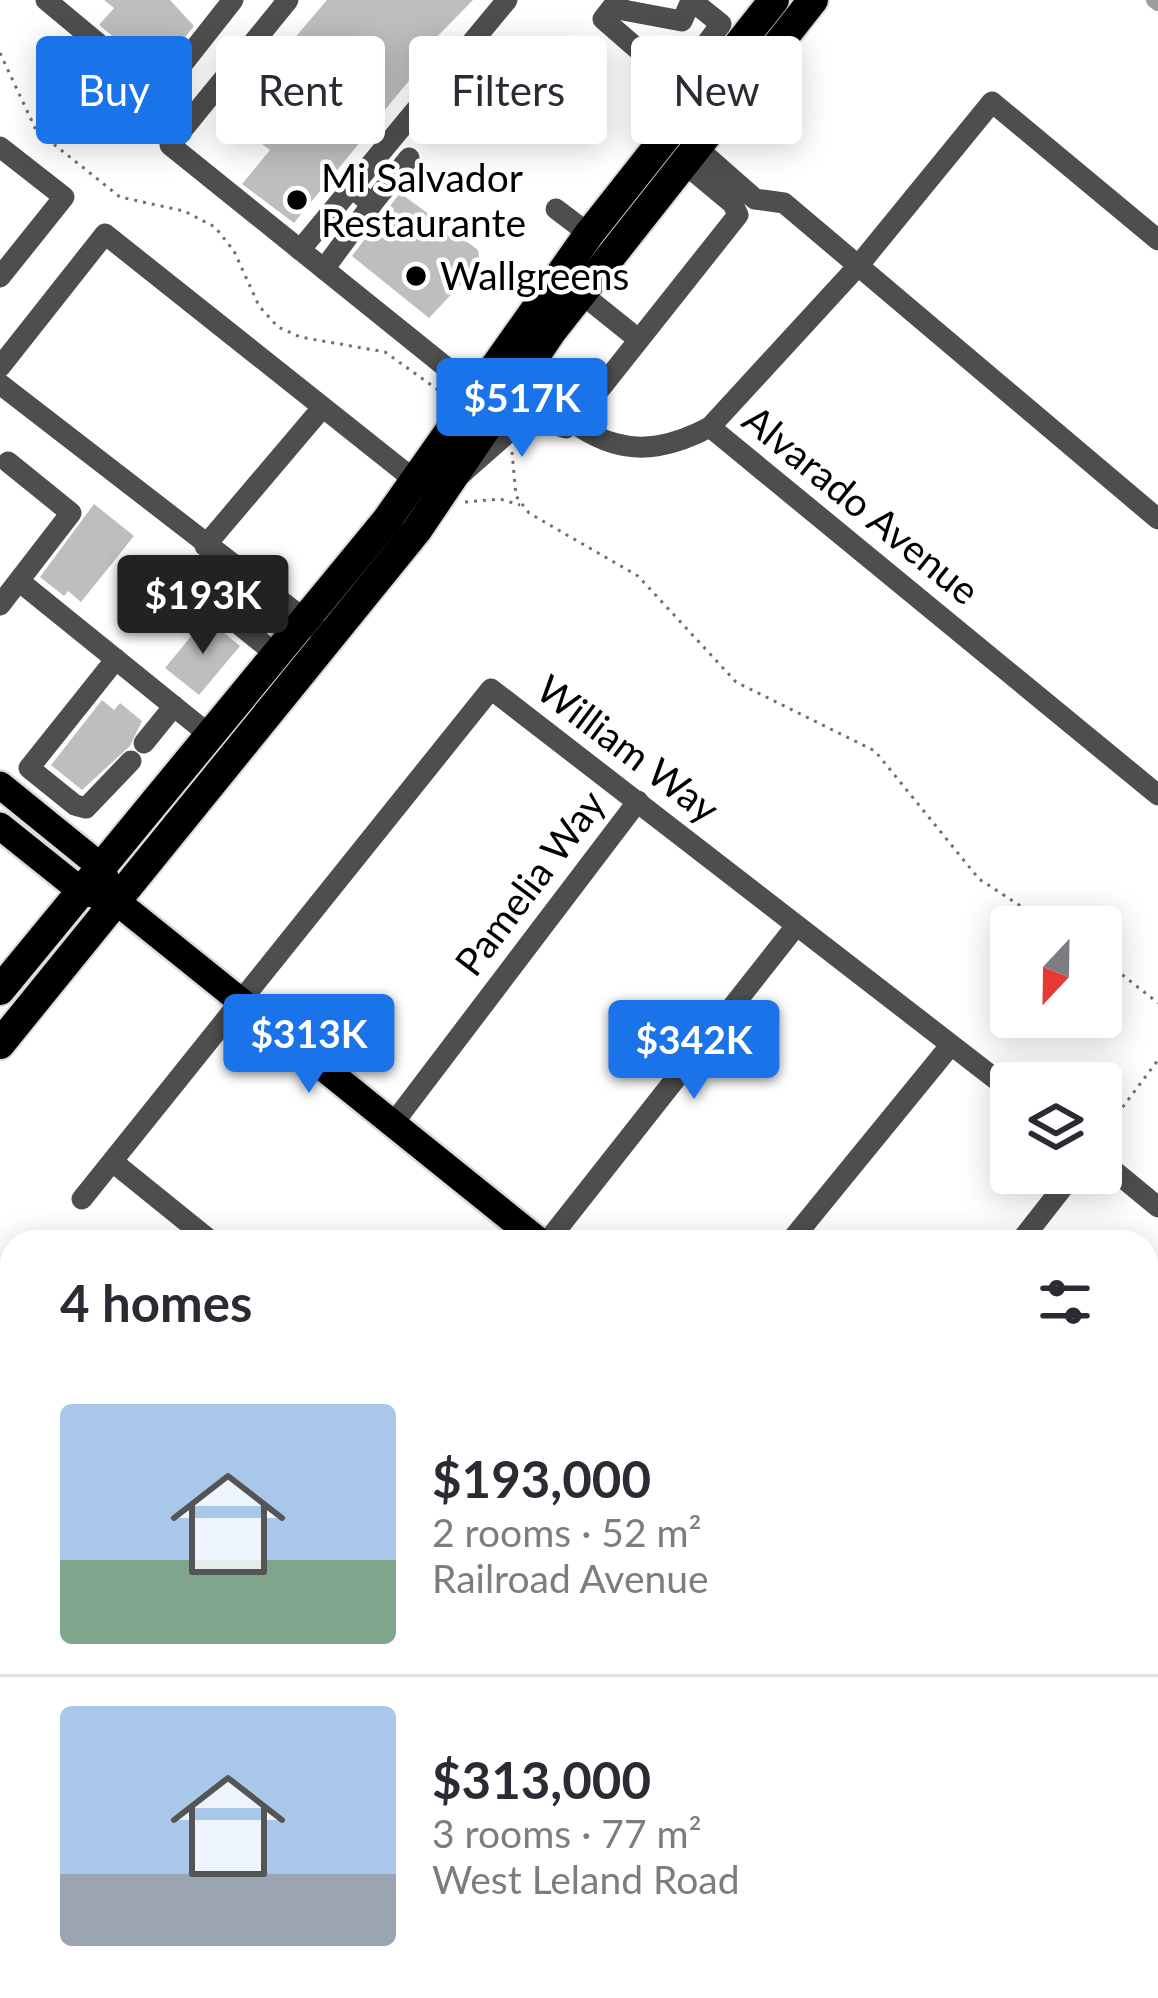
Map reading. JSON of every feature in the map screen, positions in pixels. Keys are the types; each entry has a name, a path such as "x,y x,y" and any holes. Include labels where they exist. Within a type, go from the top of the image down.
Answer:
{"highway":[{"path":"739,36 774,0"},
{"path":"506,372 562,340 582,294 809,1"},
{"path":"0,990 278,656 316,628 456,492 506,372 650,144"},
{"path":"0,1044 116,901 417,482 489,408"}],"main road":[{"path":"0,785 100,866 116,901"},
{"path":"0,826 80,890 116,901 528,1230"}],"street":[{"path":"46,0 159,94 233,0"},
{"path":"288,0 170,145 489,408 538,416 595,439"},
{"path":"300,250 507,0"},
{"path":"631,43 603,19 615,4 682,22 688,2 721,24 715,36"},
{"path":"710,428 858,266 992,102 1158,240"},
{"path":"0,147 64,197 0,277"},
{"path":"691,156 755,199 784,203 1158,519"},
{"path":"573,423 738,215 691,156"},
{"path":"323,269 409,158"},
{"path":"352,188 372,203"},
{"path":"556,209 589,234"},
{"path":"0,367 105,234 417,482"},
{"path":"582,294 638,339"},
{"name":"Alvarado Avenue","path":"506,372 595,439 629,449 656,450 710,428 1158,795"},
{"path":"0,384 316,628"},
{"path":"205,546 322,408"},
{"path":"0,605 71,513 8,462"},
{"path":"19,580 94,627 212,737"},
{"path":"194,588 278,656"},
{"path":"128,662 101,678 29,768 83,808 96,803 174,706"},
{"name":"William Way","path":"82,1199 490,689 990,1076"},
{"name":"Pamelia Way","path":"392,1125 638,801"},
{"path":"553,1230 796,926"},
{"path":"800,1230 950,1046"},
{"path":"112,1162 197,1230"},
{"path":"1122,1177 1158,1207"},
{"path":"1029,1230 1058,1194"}],"path":[{"path":"0,52 36,130 120,197 184,211 215,227 234,251 259,306 278,327 301,337 377,348 442,393 489,408 518,434 512,441 522,506"},
{"path":"456,492 522,506 562,536 638,576 736,682 875,751 979,879 1021,906"},
{"path":"1122,975 1158,1003"},
{"path":"1122,1108 1158,1060"}],"building":[{"path":"104,0 170,0 194,26 186,36 113,36 99,25 114,8"},
{"path":"327,0 473,0 438,36 409,36 409,81 385,110 385,36 296,36"},
{"path":"262,144 358,144 294,223 242,184 270,150"},
{"path":"400,193 478,250 480,264 429,318 352,256"},
{"path":"94,504 134,536 81,602 68,591 64,596 40,577"},
{"path":"206,618 240,646 199,695 165,668"},
{"path":"102,700 114,710 120,703 142,721 130,746 82,790 51,765"}],"waterway":[{"path":"1154,0 1158,3"}],"place":[{"name":"Mi Salvador Restaurante","path":"297,200"},
{"name":"Wallgreens","path":"416,276"}]}
